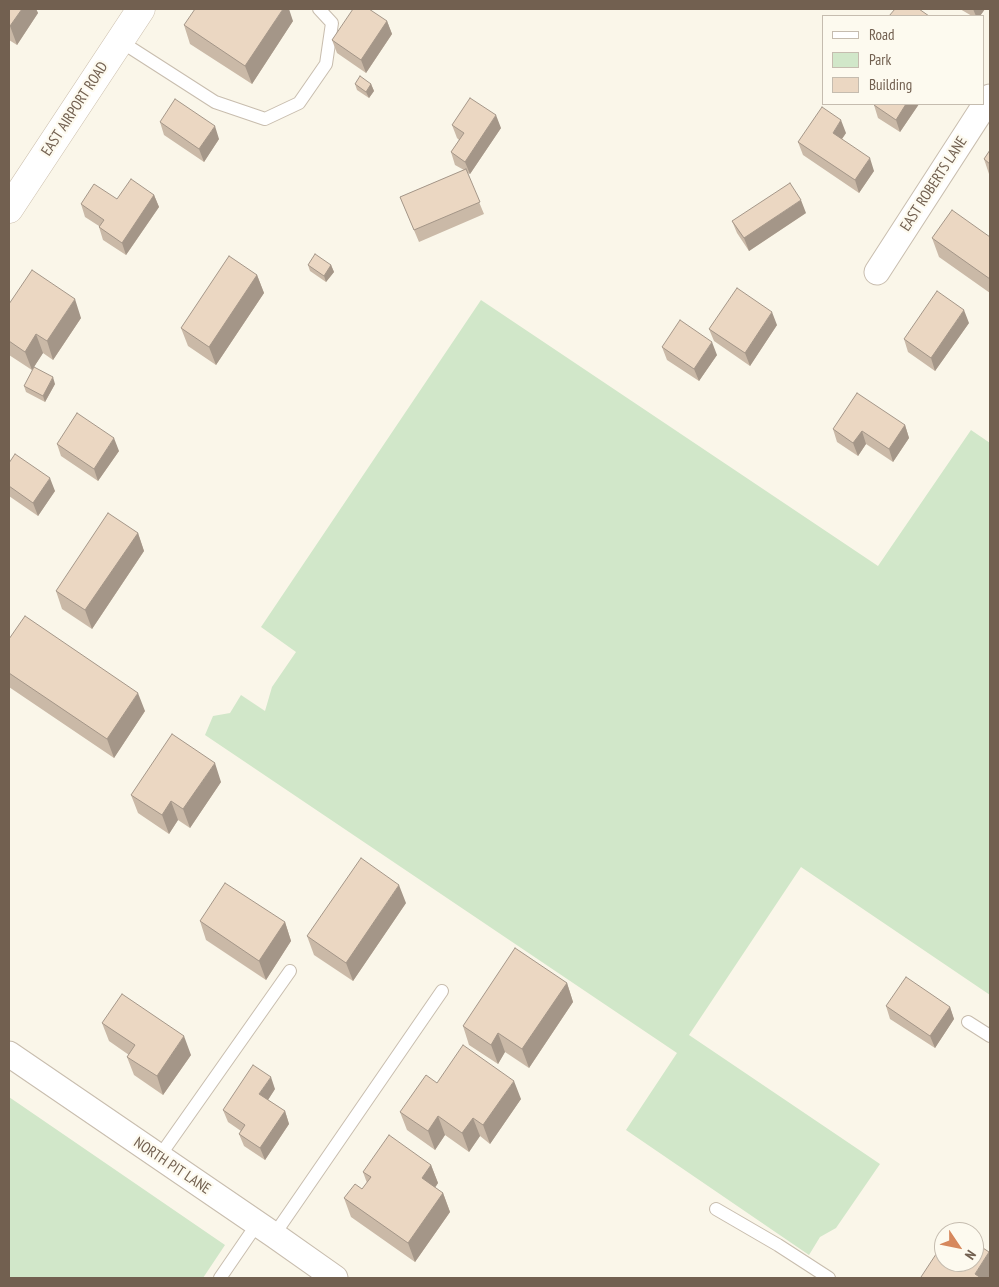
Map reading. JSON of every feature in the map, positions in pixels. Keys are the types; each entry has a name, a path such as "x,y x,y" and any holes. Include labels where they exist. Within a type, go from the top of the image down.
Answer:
{"street":[{"name":"EAST AIRPORT ROAD","path":"9,209 141,9"},
{"name":"EAST ROBERTS LANE","path":"877,272 990,97"},
{"name":"NORTH PIT LANE","path":"9,1054 335,1278"}],"lane":[{"path":"120,40 215,102 265,119 299,103 326,64 332,23 320,9"},
{"path":"159,1157 290,971"},
{"path":"220,1278 266,1229 442,991"},
{"path":"968,1022 990,1036"},
{"path":"716,1209 778,1245 829,1278"}],"green space":[{"path":"481,300 878,566 971,430 990,443 990,995 801,867 689,1035 880,1164 836,1228 820,1237 809,1255 626,1130 677,1053 205,735 213,716 230,713 241,695 265,711 272,687 296,652 261,627"},
{"path":"9,1097 225,1245 203,1278 9,1278"}],"building":[{"path":"9,9 22,9 10,26 9,26"},
{"path":"195,9 283,9 245,66 184,25"},
{"path":"353,9 369,9 387,21 361,60 332,40"},
{"path":"895,9 919,9 928,15 890,15"},
{"path":"360,76 371,84 366,92 355,84"},
{"path":"470,98 496,115 465,162 451,152 464,133 452,125"},
{"path":"175,99 215,126 199,149 160,122"},
{"path":"874,105 905,105 896,120"},
{"path":"822,107 841,120 833,133 870,158 855,180 798,142"},
{"path":"990,150 990,164 984,159"},
{"path":"466,169 480,202 414,230 400,197"},
{"path":"131,179 154,195 122,243 99,227 104,220 81,204 94,184 117,199"},
{"path":"790,183 801,200 744,238 732,221"},
{"path":"952,210 990,237 990,279 932,238"},
{"path":"315,254 331,265 324,276 308,265"},
{"path":"229,256 257,275 209,347 181,328"},
{"path":"32,270 75,299 47,341 36,334 25,352 9,341 9,304"},
{"path":"737,288 772,312 745,353 709,329"},
{"path":"937,291 964,310 931,358 904,339"},
{"path":"680,320 712,342 694,369 662,347"},
{"path":"34,367 53,377 43,396 24,386"},
{"path":"857,393 905,425 889,449 862,431 853,443 833,429"},
{"path":"77,413 114,438 94,469 57,444"},
{"path":"15,454 50,478 33,503 9,486 9,463"},
{"path":"108,513 138,533 85,610 56,591"},
{"path":"25,616 138,693 107,739 9,673 9,639"},
{"path":"172,734 215,763 183,809 171,801 162,815 131,795"},
{"path":"361,858 399,885 346,963 307,936"},
{"path":"225,883 285,922 259,961 200,921"},
{"path":"515,948 567,983 522,1049 498,1033 491,1045 463,1026"},
{"path":"906,977 950,1007 930,1036 886,1006"},
{"path":"122,994 184,1036 157,1076 127,1057 135,1045 102,1023"},
{"path":"463,1045 514,1081 483,1125 473,1118 462,1133 438,1116 428,1131 400,1112 426,1075 437,1083"},
{"path":"253,1065 271,1077 259,1094 285,1111 260,1148 239,1134 245,1125 223,1110"},
{"path":"389,1135 431,1165 422,1178 443,1193 408,1243 344,1198 355,1184 362,1189 371,1177 363,1172"},
{"path":"984,1249 989,1252 984,1260"},
{"path":"934,1257 934,1272 976,1272 975,1274 981,1278 923,1278 921,1277"}]}
